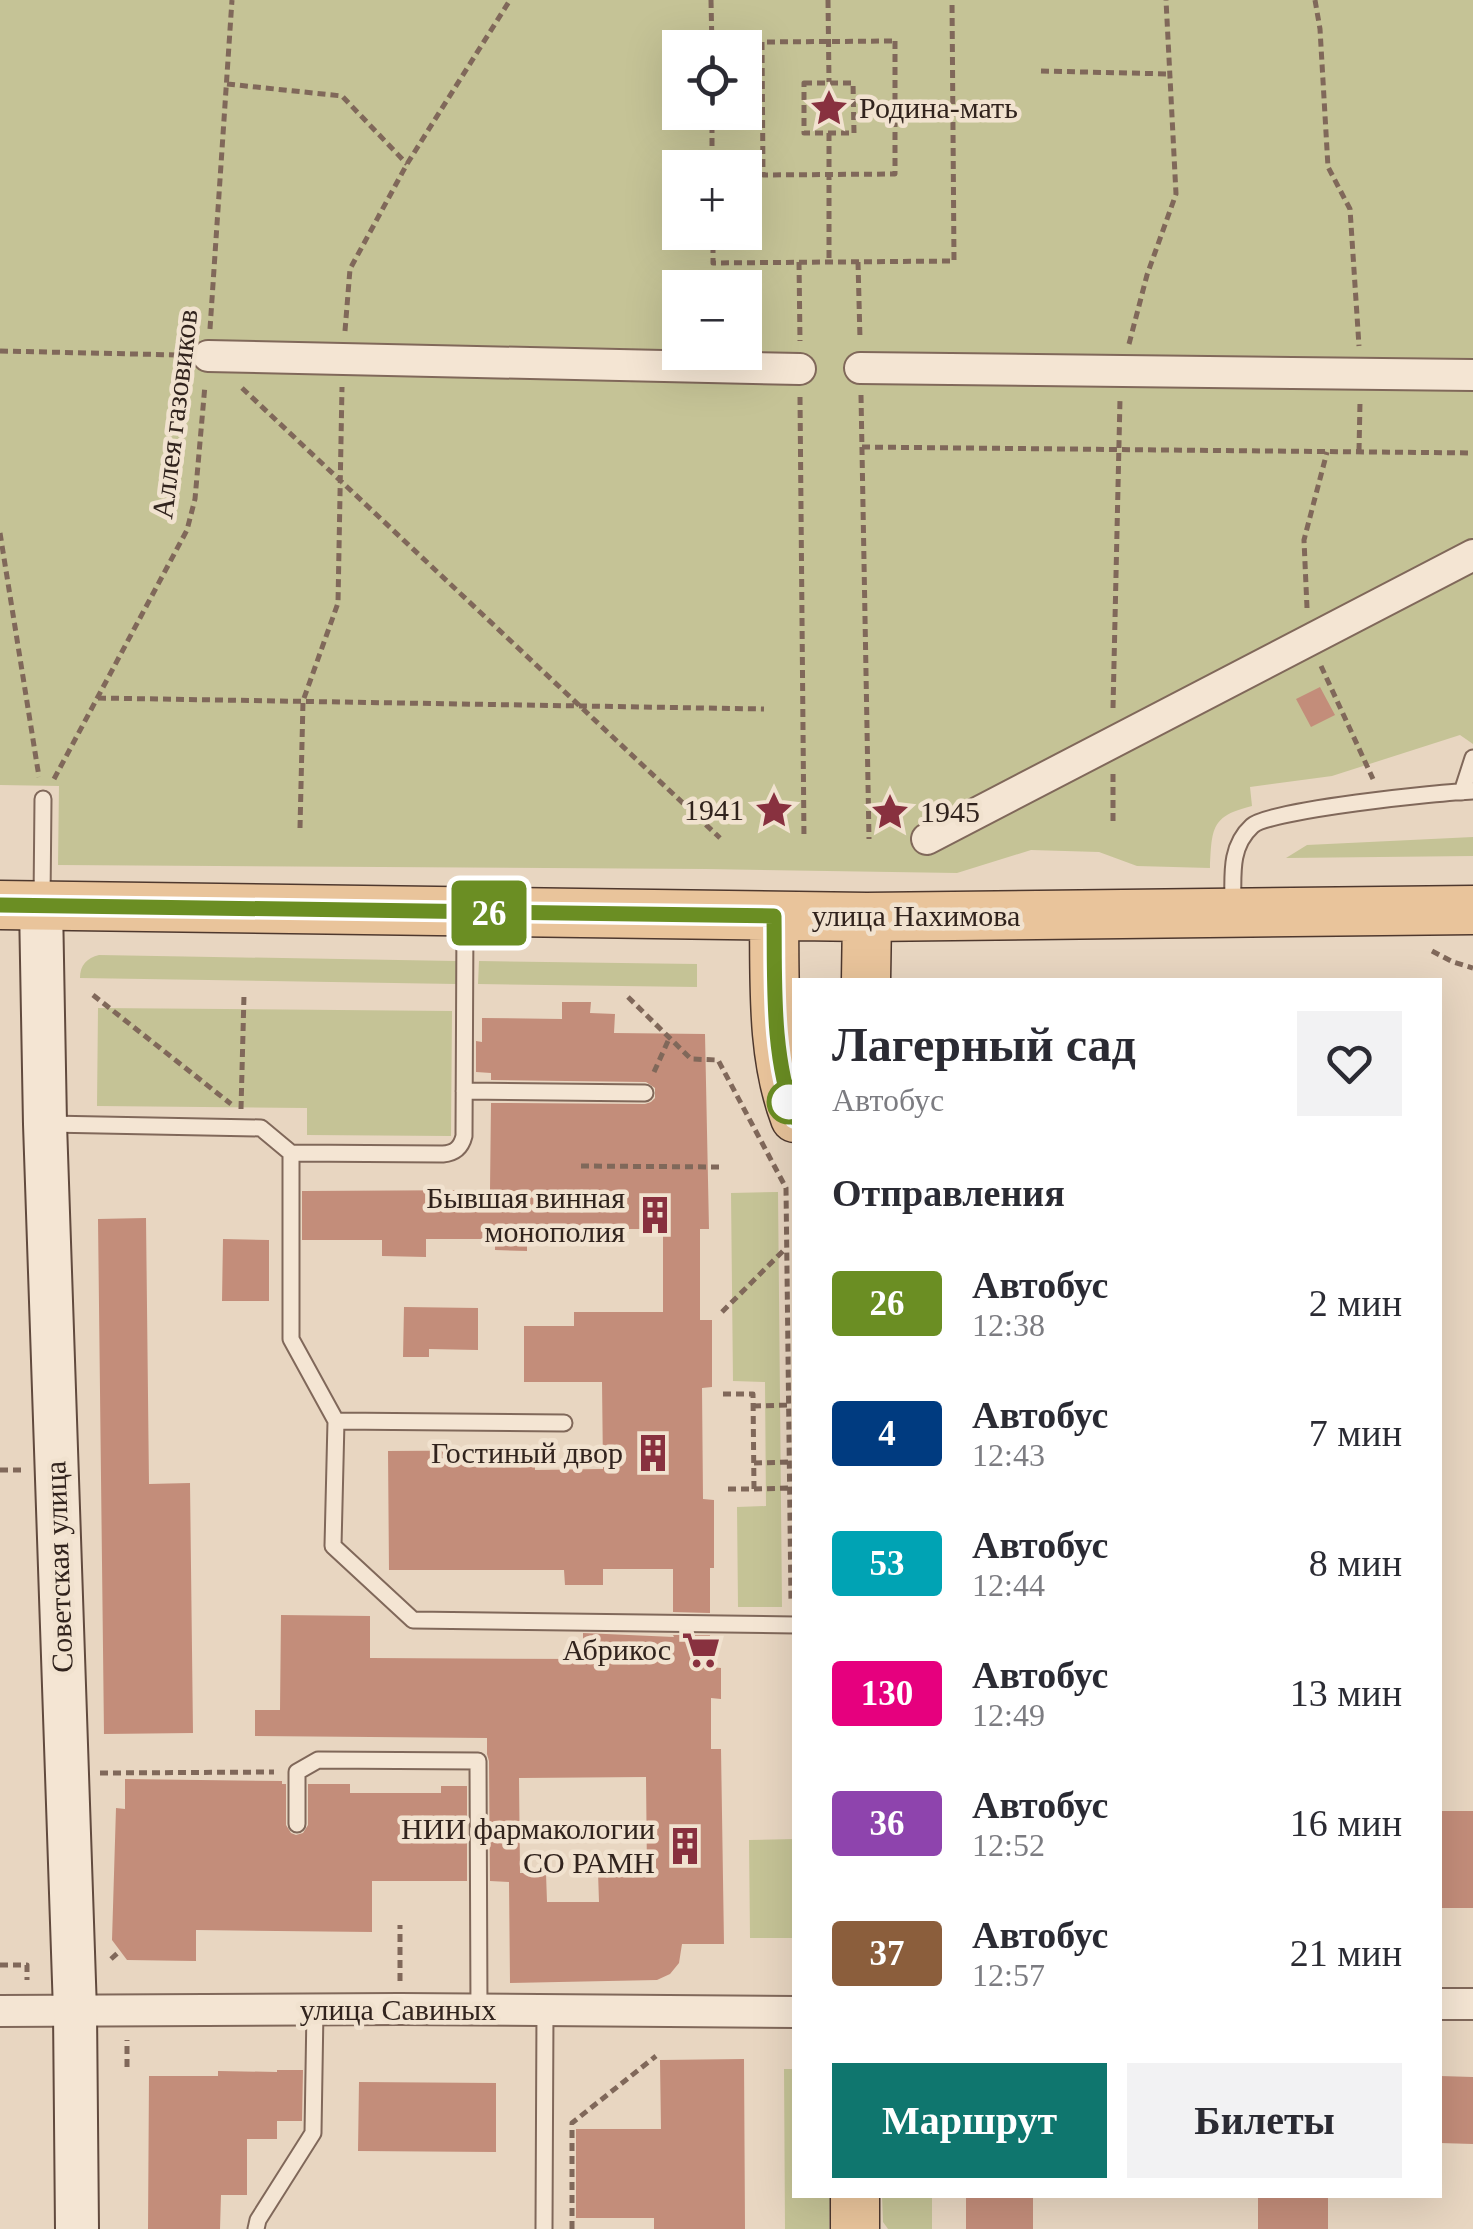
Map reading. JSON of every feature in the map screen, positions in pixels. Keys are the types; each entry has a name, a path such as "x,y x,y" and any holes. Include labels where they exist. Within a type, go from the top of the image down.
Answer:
{"main road":[{"name":"улица Нахимова","path":"21,905 867,917 1473,910"},
{"path":"774,916 775,986 792,1093"},
{"path":"866,978 867,917"},
{"path":"855,2198 855,2229"}],"street":[{"path":"208,356 800,369"},
{"path":"860,368 1473,375"},
{"path":"927,839 1473,556"},
{"name":"Советская улица","path":"21,905 45,1124 74,2011 77,2229"},
{"path":"1442,2004 1473,2004"},
{"name":"улица Савиных","path":"0,2011 792,2012"}],"lane":[{"path":"1233,914 1233,866 1238,843 1255,822 1382,800 1467,791 1473,758"},
{"path":"21,905 43,799"},
{"path":"45,1124 261,1128 291,1152 455,1152 462,1142 465,912"},
{"path":"464,1091 645,1093"},
{"path":"291,1152 290,1339 336,1420 333,1546 413,1620 792,1625"},
{"path":"336,1420 564,1423"},
{"path":"297,1824 297,1772 318,1760 478,1761 479,2010"},
{"path":"256,2229 313,2133 315,2010"},
{"path":"544,2229 545,2010"}],"path":[{"name":"Аллея газовиков","path":"43,799 187,530 194,499 208,356 232,0"},
{"path":"300,828 303,701 338,603 342,358 350,269 408,164 510,0"},
{"path":"712,0 712,30"},
{"path":"828,0 829,83"},
{"path":"713,250 713,263 954,262 952,0"},
{"path":"1125,359 1176,194 1166,0"},
{"path":"1314,0 1320,30 1328,167 1350,209 1360,360"},
{"path":"895,41 895,174 763,174 762,42 828,42 895,41"},
{"path":"1041,71 1170,74"},
{"path":"804,83 853,83 854,133 829,133 804,133 804,83"},
{"path":"227,84 342,96 408,164"},
{"path":"829,133 829,262"},
{"path":"799,262 804,839"},
{"path":"858,262 869,839"},
{"path":"0,351 208,356 720,838"},
{"path":"1113,722 1121,384"},
{"path":"1358,452 1360,388"},
{"path":"862,446 1473,453"},
{"path":"1326,452 1304,540 1309,640 1382,800"},
{"path":"0,533 43,799"},
{"path":"98,698 764,709"},
{"path":"1113,768 1113,826"},
{"path":"1425,947 1473,968"},
{"path":"93,995 261,1128"},
{"path":"240,1112 244,995"},
{"path":"628,996 690,1060 718,1060 786,1188 792,1591"},
{"path":"645,1093 669,1040"},
{"path":"581,1166 719,1167"},
{"path":"722,1312 786,1248"},
{"path":"723,1394 753,1394 754,1488"},
{"path":"753,1406 788,1405"},
{"path":"754,1463 789,1462"},
{"path":"726,1489 789,1488"},
{"path":"85,1774 297,1772"},
{"path":"400,1925 400,1962"},
{"path":"0,1965 27,1965 28,1995"},
{"path":"126,2067 127,2038"},
{"path":"572,2229 572,2122 656,2056"}],"shaded area":[{"path":"0,0 1473,0 1473,744 1460,735 1332,776 1250,787 1252,806 1228,814 1216,826 1210,868 1137,866 1099,852 1031,850 957,873 58,865 59,786 0,785"},
{"path":"1473,837 1473,856 1286,858 1307,845"},
{"path":"99,955 456,961 456,984 80,978 85,963"},
{"path":"479,961 697,964 697,987 478,984"},
{"path":"98,1008 452,1011 451,1136 307,1135 307,1108 97,1106"},
{"path":"778,1192 782,1607 738,1607 737,1507 766,1506 765,1382 733,1381 731,1193"},
{"path":"792,1839 792,1938 750,1938 749,1840"},
{"path":"784,2069 792,2069 792,2198 830,2198 829,2229 785,2229"},
{"path":"882,2198 932,2198 932,2229 888,2229 883,2222"}],"building":[{"path":"1320,687 1335,715 1311,727 1296,699"},
{"path":"562,1002 591,1002 590,1013 615,1014 614,1033 705,1034 709,1229 700,1229 700,1320 712,1320 712,1387 702,1388 703,1499 714,1500 710,1613 673,1612 673,1569 603,1569 603,1585 565,1585 564,1570 389,1570 388,1451 535,1450 535,1470 603,1469 602,1382 524,1382 524,1326 574,1326 574,1312 663,1312 663,1229 601,1229 601,1238 527,1238 527,1251 495,1250 495,1239 426,1239 426,1257 382,1256 382,1240 302,1240 302,1191 490,1190 491,1103 651,1102 655,1088 646,1082 491,1080 491,1073 476,1072 476,1041 482,1042 482,1018 562,1019"},
{"path":"146,1218 149,1484 190,1483 193,1733 104,1734 98,1219"},
{"path":"223,1239 269,1240 269,1301 222,1301"},
{"path":"404,1307 478,1308 478,1350 429,1349 429,1357 403,1357"},
{"path":"281,1615 370,1616 370,1658 583,1659 583,1633 710,1635 711,1667 721,1668 721,1699 711,1698 711,1749 721,1749 724,1944 682,1944 679,1963 670,1974 657,1980 510,1983 509,1882 490,1881 487,1738 255,1736 255,1710 280,1710","holes":["646,1777 647,1873 598,1872 599,1902 547,1902 546,1873 520,1873 519,1778"]},
{"path":"125,1779 282,1781 286,1784 286,1825 296,1835 308,1825 308,1784 350,1784 350,1793 441,1793 441,1786 467,1786 467,1881 372,1881 372,1932 196,1930 196,1961 127,1960 112,1940 116,1808 125,1809"},
{"path":"1442,1811 1473,1811 1473,1908 1442,1908"},
{"path":"744,2059 745,2229 654,2229 654,2218 576,2218 576,2129 661,2129 660,2060"},
{"path":"303,2070 302,2121 277,2121 277,2139 247,2139 247,2195 221,2195 220,2229 148,2229 149,2076 218,2076 218,2071"},
{"path":"1442,2076 1473,2077 1473,2144 1442,2143"},
{"path":"359,2082 496,2083 496,2152 358,2151"},
{"path":"966,2198 1033,2198 1033,2229 966,2229"},
{"path":"1258,2198 1328,2198 1328,2229 1258,2229"}],"bus line":[{"name":"26","path":"0,905 774,916 781,1068 792,1110"}],"place":[{"name":"Родина-мать","path":"829,108"},
{"name":"1941","path":"774,810"},
{"name":"1945","path":"890,812"},
{"name":"Бывшая винная монополия","path":"655,1215"},
{"name":"Гостиный двор","path":"653,1453"},
{"name":"Абрикос","path":"701,1650"},
{"name":"НИИ фармакологии СО РАМН","path":"685,1846"}]}
